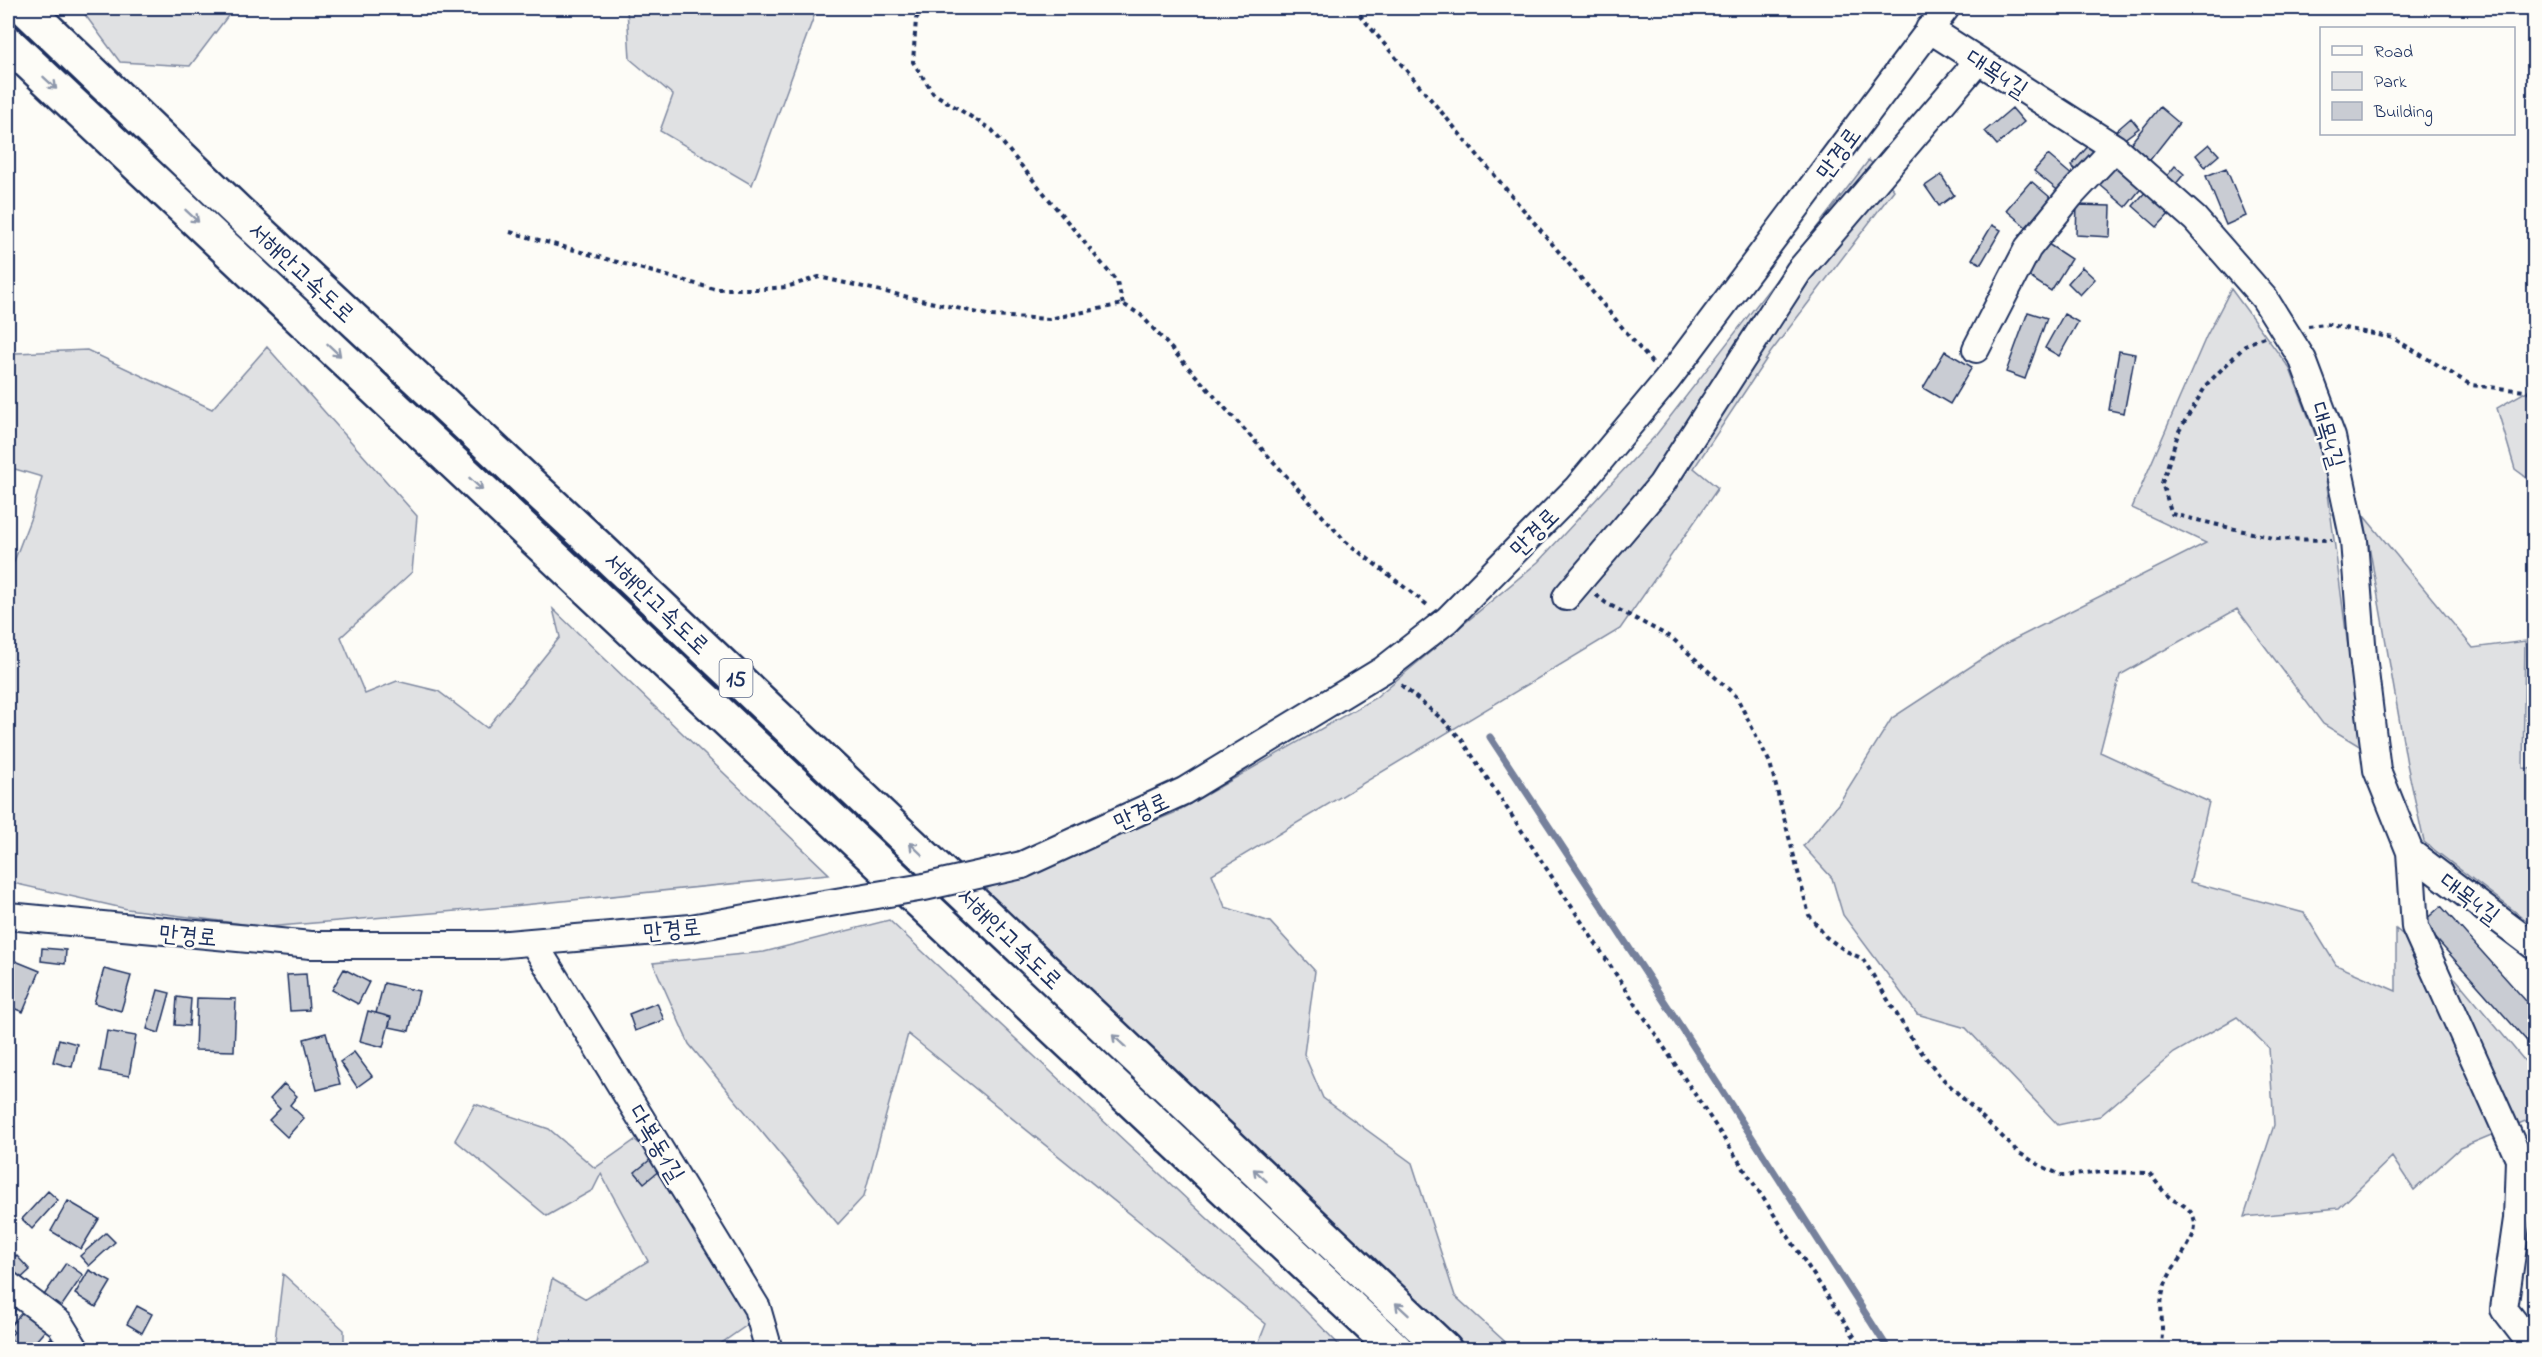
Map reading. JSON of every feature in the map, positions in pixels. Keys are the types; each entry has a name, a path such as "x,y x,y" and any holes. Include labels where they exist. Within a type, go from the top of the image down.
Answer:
{"highway":[{"name":"서해안고속도로","path":"25,8 238,212 599,548 1444,1350"},
{"path":"47,8 113,92"},
{"name":"서해안고속도로","path":"8,43 1396,1350"}],"street":[{"name":"만경로","path":"8,916 311,945 495,945 691,928 924,887 1022,865 1184,791 1383,670 1447,620 1577,488 1667,380 1946,8"},
{"name":"대목4길","path":"1929,29 2115,148 2195,219 2264,298 2303,360 2332,437 2354,541 2363,656 2377,770 2410,852 2535,946"},
{"path":"1573,589 1661,485 1798,271 1978,61"},
{"path":"1976,349 2028,248 2070,196 2115,148"},
{"path":"2410,852 2415,927 2519,1159 2517,1219 2504,1309 2535,1348"},
{"name":"다복동1길","path":"534,942 757,1308 769,1350"},
{"path":"8,1285 60,1324 76,1350"}],"path":[{"path":"923,8 915,19 913,62 933,93 992,130 1117,282 1123,304"},
{"path":"1354,8 1667,380"},
{"path":"510,232 714,289 786,287 819,277 992,316 1049,319 1123,304 1141,315 1345,541 1447,620"},
{"path":"1573,589 1606,603 1672,638 1736,696 1770,764 1809,915 1826,937 1846,951 1863,959 1913,1041 1940,1076 2019,1153 2041,1166 2063,1176 2104,1172 2149,1173 2170,1198 2188,1208 2196,1220 2196,1233 2169,1271 2162,1292 2163,1338 2159,1350"},
{"path":"1383,670 1443,720 1462,740 1863,1350"}],"green space":[{"path":"80,8 234,8 190,66 120,62"},
{"path":"627,8 817,8 752,185 660,131 673,95 630,59"},
{"path":"1869,160 1894,190 1771,352 1694,468 1718,488 1620,629 1212,874 1225,907 1270,922 1315,971 1304,1054 1323,1098 1412,1163 1455,1296 1513,1349 1466,1349 980,891 1174,813 1375,698 1538,562 1656,435"},
{"path":"2231,289 2290,369 2323,455 2361,747 2323,724 2237,609 2120,675 2100,752 2209,802 2190,882 2304,913 2336,965 2396,991 2396,929 2456,979 2534,1072 2534,1087 2528,1120 2460,1148 2414,1190 2392,1157 2339,1208 2244,1217 2274,1125 2269,1048 2237,1017 2174,1053 2100,1116 2058,1125 1966,1028 1917,1014 1843,915 1832,878 1803,846 1839,803 1892,718 2005,644 2206,543 2132,508 2206,337"},
{"path":"267,347 417,516 412,572 341,637 365,694 397,681 438,691 487,728 560,637 553,609 829,874 503,907 267,927 127,909 8,882 8,577 31,517 42,477 8,467 8,359 16,353 87,350 212,409"},
{"path":"2534,387 2534,483 2515,469 2497,408"},
{"path":"2364,516 2473,648 2525,641 2523,768 2534,769 2534,926 2424,842 2407,764"},
{"path":"889,920 1304,1309 1343,1349 1256,1349 1266,1324 908,1034 864,1196 838,1224 689,1044 653,963 764,952"},
{"path":"475,1104 549,1129 595,1168 635,1140 652,1154 731,1281 750,1323 713,1349 536,1349 552,1279 586,1299 648,1261 601,1174 593,1190 547,1216 455,1140"},
{"path":"283,1274 344,1330 344,1349 274,1349"}],"building":[{"path":"2160,107 2179,123 2150,160 2130,144"},
{"path":"2012,108 2024,122 1997,145 1985,131"},
{"path":"2131,118 2139,128 2123,140 2116,131"},
{"path":"2090,144 2099,152 2080,174 2071,166"},
{"path":"2209,144 2219,155 2205,167 2196,155"},
{"path":"2048,155 2074,177 2061,193 2034,171"},
{"path":"2117,163 2144,185 2126,207 2099,184"},
{"path":"2175,166 2184,174 2175,185 2166,177"},
{"path":"2226,168 2246,216 2226,225 2206,176"},
{"path":"1941,175 1954,195 1939,206 1925,186"},
{"path":"2031,181 2051,198 2026,227 2006,210"},
{"path":"2148,189 2172,211 2157,227 2133,206"},
{"path":"2077,205 2111,206 2110,237 2076,235"},
{"path":"1992,225 2001,230 1981,264 1972,259"},
{"path":"2045,242 2071,259 2051,291 2025,274"},
{"path":"2082,267 2095,279 2080,295 2068,283"},
{"path":"2028,312 2047,318 2025,379 2006,372"},
{"path":"2064,314 2078,322 2059,356 2045,348"},
{"path":"1945,351 1972,367 1950,404 1923,388"},
{"path":"2119,351 2135,354 2124,413 2109,410"},
{"path":"2441,906 2534,1010 2534,1049 2422,923"},
{"path":"42,948 66,950 65,964 41,961"},
{"path":"8,958 40,971 23,1012 8,1006"},
{"path":"104,969 131,976 121,1011 94,1003"},
{"path":"344,969 369,982 358,1004 332,990"},
{"path":"306,974 309,1010 290,1011 287,975"},
{"path":"384,983 419,991 409,1031 389,1027 391,1017 376,1013"},
{"path":"158,990 170,993 159,1033 147,1029"},
{"path":"177,997 191,999 189,1026 175,1025"},
{"path":"197,998 236,999 234,1051 195,1050"},
{"path":"657,1003 664,1020 635,1031 629,1014"},
{"path":"368,1011 391,1017 383,1047 360,1041"},
{"path":"107,1031 136,1036 129,1076 100,1071"},
{"path":"326,1033 340,1084 317,1090 304,1039"},
{"path":"59,1039 77,1044 72,1067 53,1062"},
{"path":"354,1052 372,1076 357,1087 340,1062"},
{"path":"284,1084 297,1096 290,1105 304,1118 287,1137 269,1120 280,1109 270,1099"},
{"path":"651,1159 660,1170 644,1183 635,1172"},
{"path":"48,1191 58,1200 32,1229 22,1219"},
{"path":"68,1201 99,1219 81,1249 51,1231"},
{"path":"106,1233 115,1242 89,1266 80,1256"},
{"path":"16,1255 30,1270 17,1282 8,1272 8,1263"},
{"path":"66,1263 83,1275 59,1310 42,1298"},
{"path":"89,1270 111,1282 96,1307 75,1294"},
{"path":"8,1295 20,1303 8,1322"},
{"path":"137,1306 152,1314 142,1333 127,1324"},
{"path":"27,1307 49,1326 28,1350 8,1350 14,1342 9,1337 14,1332 9,1327"},
{"path":"50,1338 63,1350 40,1350"},
{"path":"133,1343 138,1350 124,1350"}],"waterway":[{"path":"1490,737 1670,1010 1889,1350"}]}
